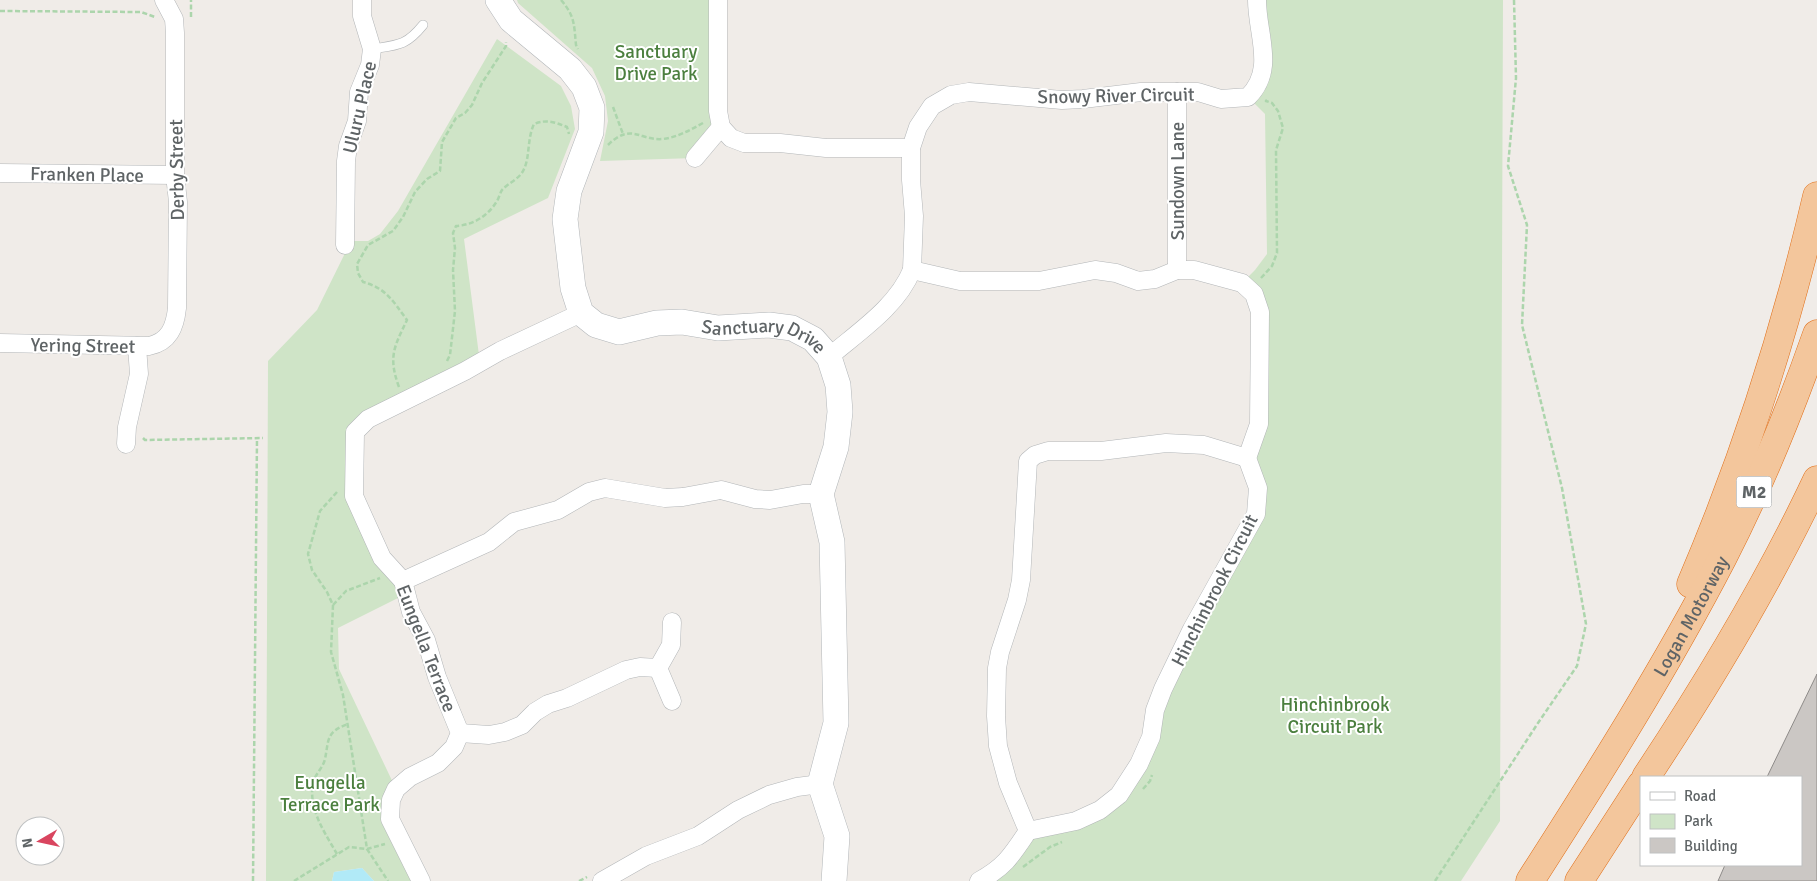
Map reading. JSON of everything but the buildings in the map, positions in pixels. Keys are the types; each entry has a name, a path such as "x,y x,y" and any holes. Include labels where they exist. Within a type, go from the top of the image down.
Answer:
{"highway":[{"path":"1676,644 1677,614 1727,496 1746,445 1784,321 1817,196"},
{"name":"Logan Motorway","path":"1530,881 1617,745 1676,644 1724,555 1754,492 1817,334"},
{"path":"1647,776 1697,699 1773,568 1817,480"},
{"path":"1697,699 1723,682 1786,578 1817,521"},
{"path":"1579,881 1640,787"}],"street":[{"name":"Derby Street","path":"164,0 174,19 175,32 175,175 178,202 177,308 175,324 165,339"},
{"name":"Uluru Place","path":"345,245 346,161 348,146 357,121 359,92 370,66 372,49 362,16 362,0"},
{"path":"498,0 511,20 570,69 584,87 592,108 591,132 596,150 569,191 565,219 572,288 581,313"},
{"path":"718,0 719,119 731,138 744,143 780,143 826,148 911,148"},
{"name":"Snowy River Circuit","path":"912,270 914,216 911,148 918,127 932,106 951,95 969,92 1076,100 1141,92 1198,92 1221,98 1248,97 1261,80 1264,65 1257,0"},
{"name":"Sundown Lane","path":"1177,92 1178,270"},
{"path":"694,158 719,119"},
{"name":"Franken Place","path":"0,173 175,175"},
{"path":"829,357 870,323 898,294 912,270 960,281 1039,281 1095,270 1116,273 1138,281 1156,279 1178,270 1194,270 1242,284 1254,294 1260,312 1258,424 1247,458 1204,445 1166,443 1101,450 1048,451 1035,455 1028,461 1021,580 997,668 996,716 998,746 1008,784 1028,831 1005,864 994,874 979,881"},
{"name":"Sanctuary Drive","path":"581,313 596,325 619,332 657,324 682,322 718,328 769,325 792,328 812,339 829,357 838,385 840,412 836,447 821,494"},
{"name":"Eungella Terrace","path":"421,881 390,819 391,800 396,789 410,777 438,762 454,747 460,733 437,677 426,640 411,612 397,575 382,558 354,496 355,432 368,419 465,372 500,351 581,313"},
{"name":"Yering Street","path":"0,343 137,346 156,344 165,339"},
{"path":"126,444 127,427 139,374 137,346"},
{"name":"Hinchinbrook Circuit","path":"1028,831 1076,821 1100,810 1119,795 1139,764 1151,737 1155,710 1163,689 1192,629 1256,514 1258,488 1247,458"},
{"path":"397,575 489,542 514,522 558,510 589,492 606,488 665,498 721,490 755,499 770,500 803,494 821,494 832,542 836,723 820,784 837,836 834,881"},
{"path":"658,668 671,645 672,622"},
{"path":"460,733 489,736 505,732 522,725 535,712 548,704 567,698 626,670 640,667 658,668"},
{"path":"658,668 672,701"},
{"path":"602,881 646,856 698,836 738,810 769,795 797,787 820,784"}],"lane":[{"path":"372,49 398,45 412,39 423,25"}],"path":[{"path":"561,0 570,10"},
{"path":"1435,881 1577,666 1586,624 1562,488 1522,325 1527,225 1508,166 1516,78 1514,0"},
{"path":"0,11 141,12 157,18"},
{"path":"401,391 393,371 393,357 396,342 407,320 386,292 372,284 363,282 358,273 357,264 368,245 393,231 403,217 415,192 427,178 440,171 442,142 456,118 472,105 482,83 506,46 506,39 514,45"},
{"path":"1259,280 1272,266 1277,254 1276,150 1282,128 1278,111 1272,103 1266,101 1269,94"},
{"path":"445,366 450,355 455,311 453,270 455,248 453,233 456,226 467,225 488,214 497,202 502,190 512,184 524,170 530,133 534,124 543,120 556,122 567,127 570,147 596,150 623,134 661,139 683,134 710,119 719,119"},
{"path":"252,881 257,438"},
{"path":"338,490 320,511 308,554 312,570 327,592 332,605 331,652 343,695 367,849 388,881"},
{"path":"332,605 346,591 397,575"},
{"path":"337,854 317,818 313,799 313,782 325,762 329,736 336,728 348,724"},
{"path":"1142,792 1150,781 1152,774"},
{"path":"294,881 349,847 367,849 400,839"},
{"path":"1022,869 1050,847 1066,840"}],"green space":[{"name":"Sanctuary Drive Park","path":"517,0 718,0 721,127 695,158 600,161 608,121 605,96 592,68 518,3"},
{"name":"Hinchinbrook Circuit Park","path":"1257,0 1503,0 1500,821 1461,881 979,881 1028,831 1119,795 1155,710 1256,514 1253,442 1260,312 1242,283 1267,254 1265,114 1248,97 1256,89"},
{"name":"Eungella Terrace Park","path":"497,39 561,86 571,106 575,129 548,198 464,239 480,363 355,432 354,496 406,594 338,628 339,669 396,789 391,800 421,881 374,881 362,868 334,872 332,881 266,881 268,361 317,310 351,241 368,241 380,234 398,211"}],"water":[{"path":"362,868 374,881 332,881 334,872"}]}
